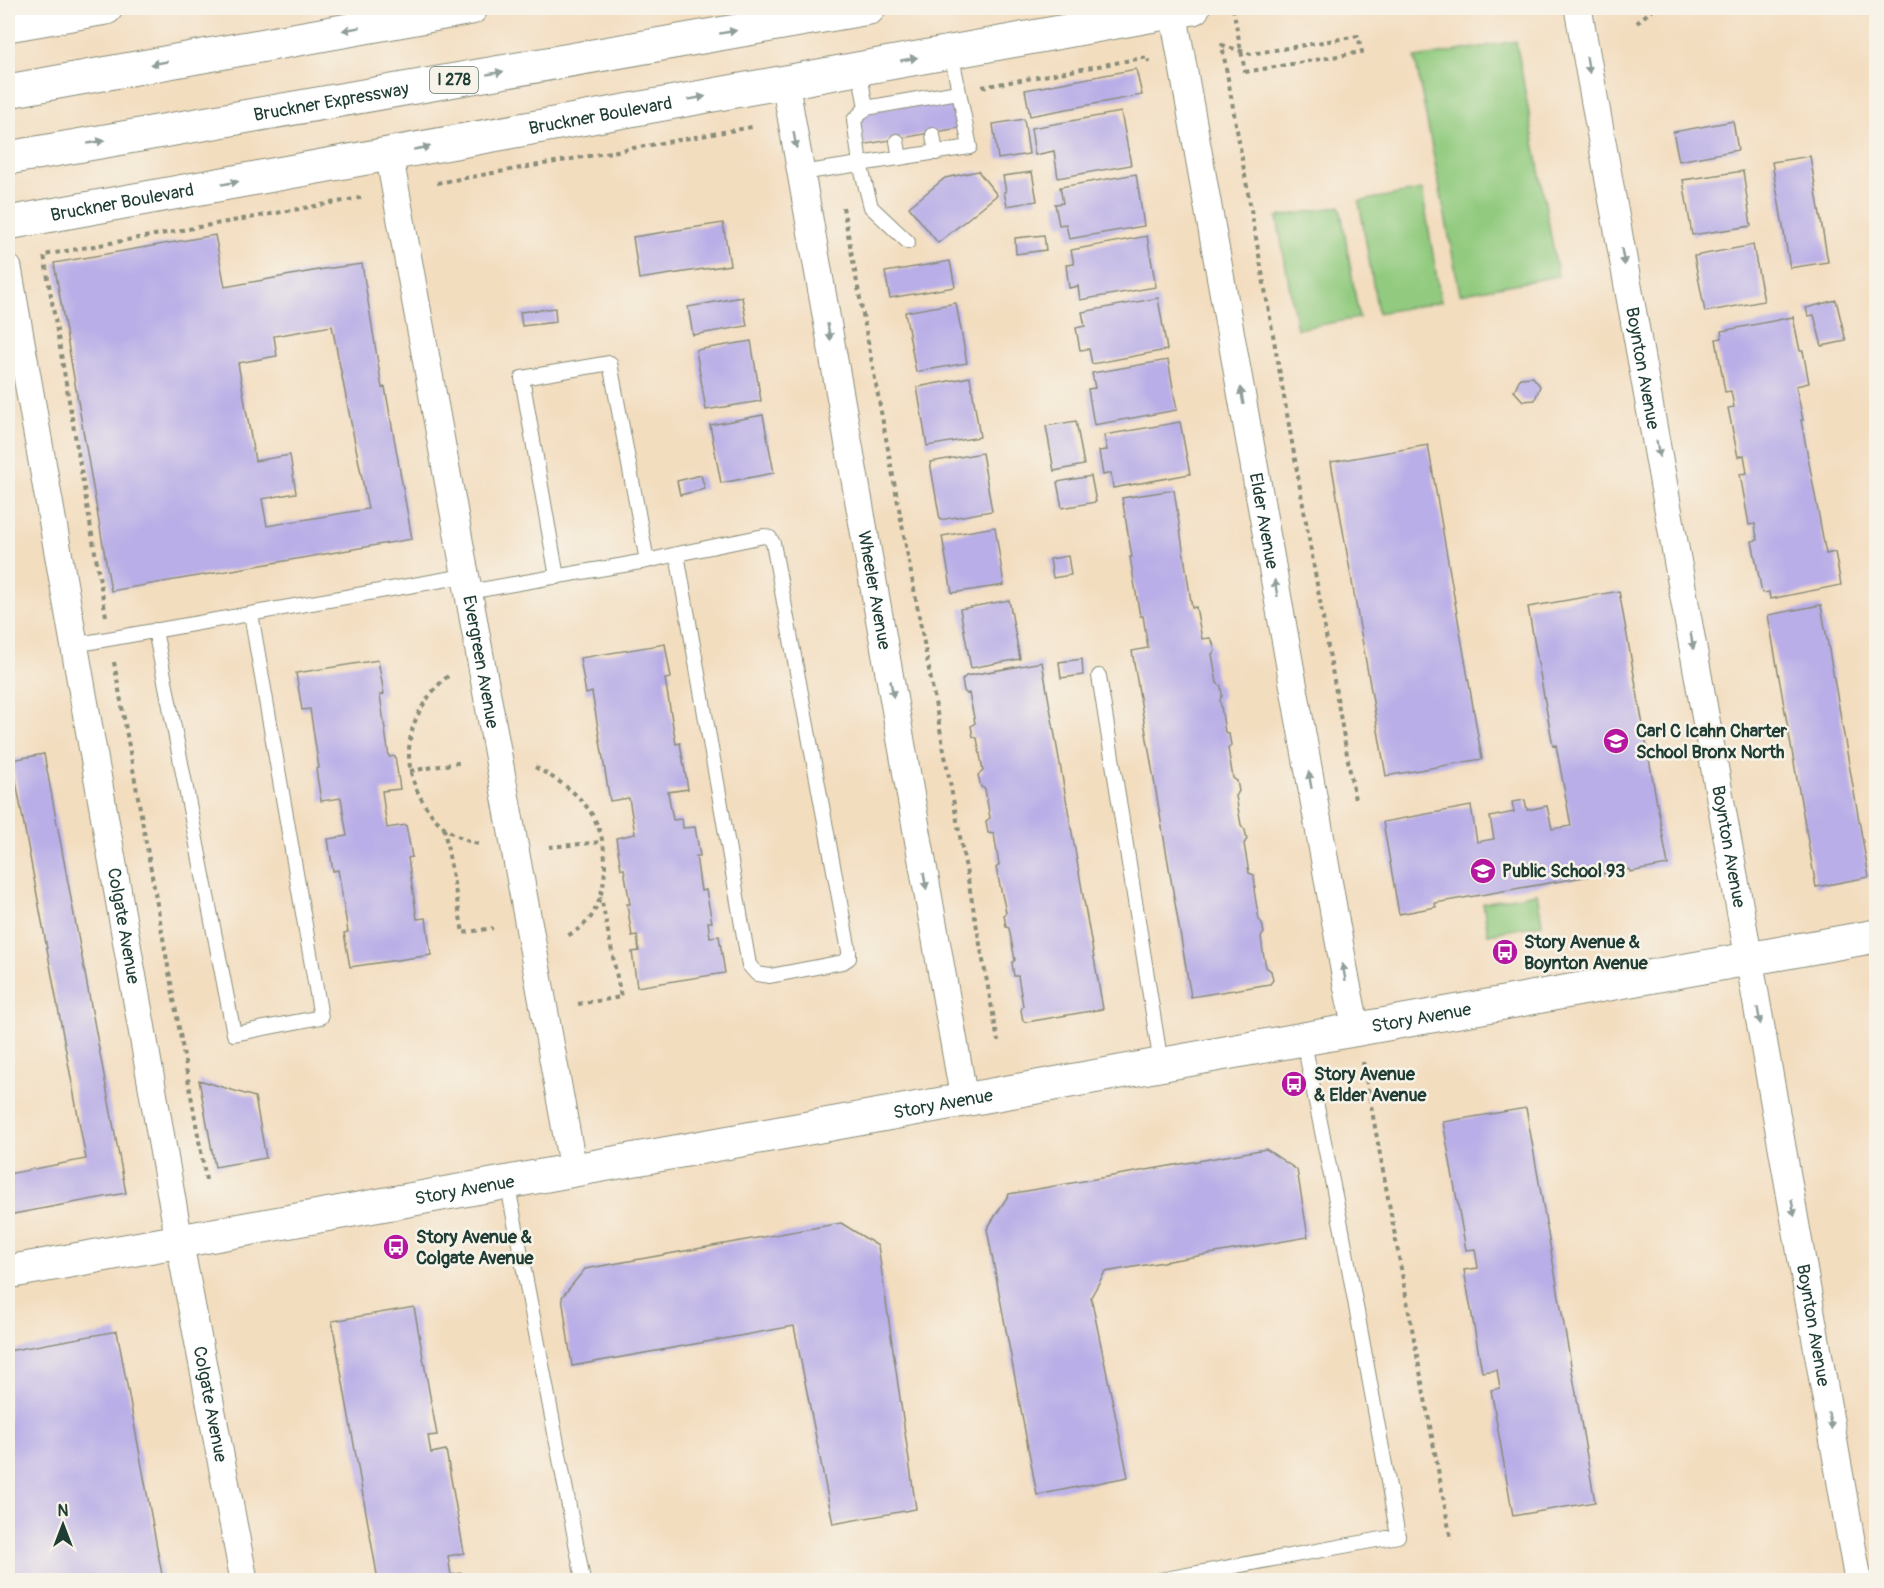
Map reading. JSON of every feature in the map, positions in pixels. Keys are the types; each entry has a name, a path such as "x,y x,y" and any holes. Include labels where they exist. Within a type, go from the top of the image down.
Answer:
{"main road":[{"path":"8,25 106,8"},
{"path":"16,89 471,8"},
{"name":"Bruckner Expressway","path":"23,155 869,8"},
{"name":"Bruckner Boulevard","path":"8,223 1183,9"},
{"name":"Story Avenue","path":"8,1272 1876,936"}],"street":[{"name":"Boynton Avenue","path":"1578,8 1749,958 1858,1581"},
{"name":"Elder Avenue","path":"1183,9 1356,1029"},
{"name":"Wheeler Avenue","path":"785,82 964,1099"},
{"name":"Evergreen Avenue","path":"389,154 573,1169"},
{"name":"Colgate Avenue","path":"8,268 179,1240 244,1581"}],"lane":[{"path":"801,173 970,147 951,51"},
{"path":"859,69 866,108"},
{"path":"908,242 871,207 860,164 854,120 866,108 892,107 958,92"},
{"path":"933,135 936,153"},
{"path":"897,141 900,158"},
{"path":"557,577 522,378 610,363 647,561"},
{"path":"74,645 251,614 467,584 557,577 764,536 770,538 773,543 849,951 849,958 843,962 770,976 757,974 749,965 676,554"},
{"path":"155,630 234,1034 321,1017 251,614"},
{"path":"1099,676 1161,1064"},
{"path":"1160,1581 1398,1536 1342,1230 1303,1038"},
{"path":"507,1181 583,1581"}],"path":[{"path":"1233,8 1245,72 1362,52 1358,36 1251,54 1222,45 1355,800"},
{"path":"1637,23 1654,8"},
{"path":"958,92 1148,57"},
{"path":"437,183 752,127"},
{"path":"836,167 998,1041"},
{"path":"206,1180 44,255 365,197"},
{"path":"448,676 434,688 420,708 411,733 408,761 414,786 439,824 462,840 478,844"},
{"path":"410,771 463,762"},
{"path":"535,767 555,777 579,798 594,817 605,855 605,878 590,917 577,931 565,937"},
{"path":"444,828 463,933 493,928"},
{"path":"549,847 602,842"},
{"path":"578,1004 621,997 600,895"},
{"path":"1356,1029 1367,1077 1451,1540"}],"green space":[{"path":"1516,41 1558,276 1460,294 1415,58"},
{"path":"1422,190 1441,302 1378,313 1359,201"},
{"path":"1340,206 1359,318 1297,329 1277,217"},
{"path":"1537,893 1542,924 1488,934 1483,903"}],"building":[{"path":"1136,69 1142,95 1030,116 1025,90"},
{"path":"959,95 965,127 862,145 857,113"},
{"path":"1121,112 1131,165 1058,178 1054,151 1035,155 1031,128"},
{"path":"1024,119 1029,154 998,159 993,124"},
{"path":"1733,121 1738,150 1679,161 1673,132"},
{"path":"1810,156 1828,262 1790,268 1772,162"},
{"path":"978,171 997,195 938,243 909,207 945,178"},
{"path":"1743,171 1751,226 1692,235 1683,180"},
{"path":"1032,172 1037,201 1007,206 1003,176"},
{"path":"1136,174 1144,226 1069,239 1066,224 1059,225 1055,204 1063,203 1060,187"},
{"path":"723,223 730,265 639,279 633,237"},
{"path":"215,235 225,287 362,264 382,388 385,387 412,539 111,591 54,263","holes":["332,326 368,509 267,526 262,499 296,493 290,455 255,461 238,363 277,356 274,336"]},
{"path":"1044,235 1046,250 1016,254 1015,238"},
{"path":"1147,236 1156,287 1080,300 1078,286 1069,288 1066,265 1074,264 1071,250"},
{"path":"1753,245 1764,301 1705,312 1694,256"},
{"path":"950,261 955,287 890,298 885,272"},
{"path":"742,297 747,326 693,335 688,307"},
{"path":"1158,298 1167,350 1092,364 1089,349 1080,350 1076,328 1085,326 1082,312"},
{"path":"1836,300 1846,341 1822,346 1814,315 1808,316 1806,308"},
{"path":"956,303 967,363 916,372 905,312"},
{"path":"555,308 556,322 522,326 520,312"},
{"path":"1793,317 1809,383 1796,386 1803,420 1801,420 1826,554 1835,552 1841,585 1770,599 1769,592 1762,593 1752,541 1758,540 1755,524 1749,525 1740,474 1747,473 1744,455 1738,457 1728,408 1734,407 1731,391 1725,392 1716,339 1722,338 1721,331"},
{"path":"751,341 761,401 706,410 696,350"},
{"path":"1168,360 1177,410 1094,425 1088,389 1095,388 1092,373"},
{"path":"970,377 980,437 927,446 917,387"},
{"path":"1533,377 1540,386 1535,400 1523,401 1514,391 1520,378"},
{"path":"763,415 774,473 721,483 710,425"},
{"path":"1076,421 1084,465 1054,471 1046,426"},
{"path":"1180,422 1190,474 1113,488 1111,473 1103,475 1099,451 1107,450 1104,435"},
{"path":"1428,445 1482,759 1386,776 1331,462"},
{"path":"982,453 992,511 940,520 930,462"},
{"path":"701,475 705,489 680,495 677,481"},
{"path":"1091,476 1096,502 1062,508 1057,482"},
{"path":"1174,490 1192,608 1196,607 1202,639 1210,638 1215,651 1212,654 1217,683 1221,686 1220,700 1225,732 1229,734 1231,745 1228,749 1233,778 1237,781 1239,791 1236,796 1241,825 1247,839 1244,844 1249,873 1254,875 1259,920 1264,933 1261,937 1263,952 1266,967 1271,971 1273,980 1270,984 1191,997 1132,651 1148,648 1143,616 1140,616 1122,498"},
{"path":"995,527 1004,585 952,593 942,536"},
{"path":"1068,556 1071,575 1053,578 1050,559"},
{"path":"1619,591 1668,865 1630,872 1629,869 1435,903 1436,907 1399,914 1383,822 1471,806 1477,842 1494,839 1490,817 1514,812 1512,802 1525,800 1527,810 1547,806 1552,829 1571,826 1556,745 1553,746 1528,607"},
{"path":"1009,600 1020,659 971,668 960,609"},
{"path":"1821,605 1869,877 1816,887 1768,615"},
{"path":"665,644 671,678 665,679 676,744 680,743 688,789 668,792 673,820 682,819 683,828 695,827 700,856 696,856 701,891 706,890 712,922 708,922 710,937 719,936 725,973 637,987 632,952 639,951 637,935 632,936 627,904 630,904 616,838 635,834 629,798 610,801 592,692 586,694 580,658"},
{"path":"1082,659 1083,675 1061,678 1059,662"},
{"path":"378,660 384,694 380,695 389,757 395,756 400,789 382,791 387,828 406,825 412,857 408,858 417,919 426,918 431,955 350,967 344,933 348,932 338,870 333,871 328,839 347,836 341,798 321,801 316,769 319,768 310,709 302,710 296,673"},
{"path":"1042,662 1103,1009 1027,1022 1023,1021 1018,976 1014,976 1012,963 1015,960 1009,928 1006,927 1004,915 1006,912 996,868 999,865 994,834 988,833 986,821 990,818 985,789 981,787 978,775 983,771 977,738 973,737 971,726 975,723 969,693 964,691 962,680 966,676"},
{"path":"44,754 126,1193 8,1215 8,1174 86,1159 12,760"},
{"path":"199,1080 255,1097 266,1158 215,1167"},
{"path":"1526,1108 1595,1502 1513,1516 1491,1390 1500,1388 1497,1370 1482,1372 1464,1270 1478,1268 1475,1249 1466,1250 1443,1122"},
{"path":"1266,1149 1297,1170 1308,1237 1105,1272 1091,1297 1128,1477 1037,1495 987,1229 1009,1194"},
{"path":"841,1223 878,1246 916,1509 833,1524 794,1326 572,1366 562,1297 585,1269"},
{"path":"414,1307 437,1435 428,1436 431,1453 446,1450 464,1553 448,1556 451,1575 462,1573 463,1580 378,1580 332,1321"},
{"path":"117,1331 163,1580 8,1580 8,1351"}],"place":[{"name":"Carl C Icahn Charter School Bronx North","path":"1616,741"},
{"name":"Public School 93","path":"1483,871"},
{"name":"Story Avenue & Boynton Avenue","path":"1505,952"},
{"name":"Story Avenue & Elder Avenue","path":"1294,1084"},
{"name":"Story Avenue & Colgate Avenue","path":"396,1247"}]}
